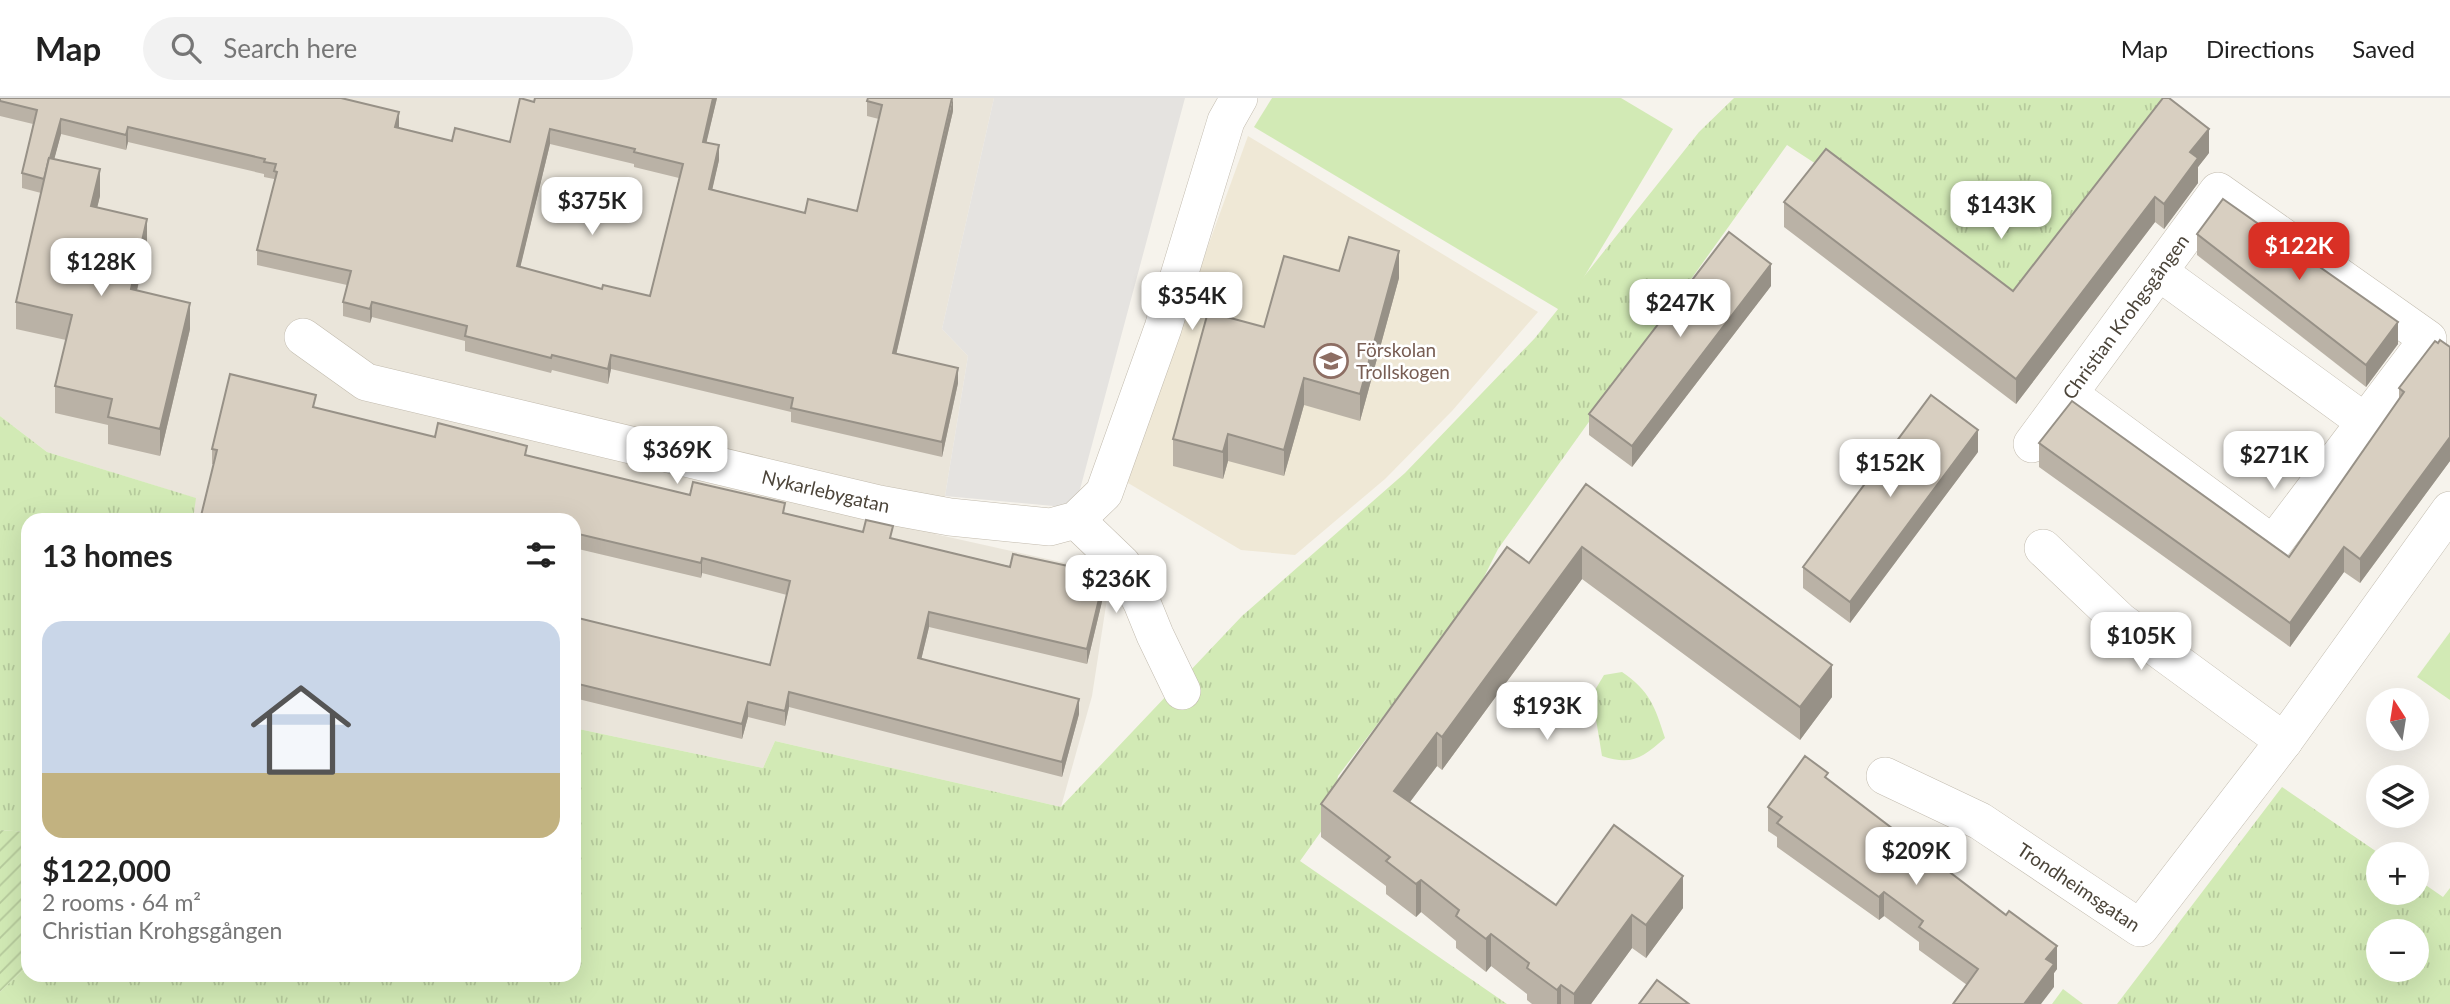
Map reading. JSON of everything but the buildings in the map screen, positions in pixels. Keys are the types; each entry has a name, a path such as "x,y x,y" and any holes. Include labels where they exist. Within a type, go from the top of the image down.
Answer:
{"street":[{"path":"1182,691 1122,565 1076,520 1104,493 1163,328 1227,121 1239,98"},
{"name":"Christian Krohgsgången","path":"2032,444 2218,191 2439,346"},
{"path":"2159,272 2365,422"},
{"name":"Nykarlebygatan","path":"303,337 366,382 802,486 950,517 1050,527 1076,520"},
{"path":"2069,394 2273,544 2365,422 2439,346"},
{"name":"Trondheimsgatan","path":"1885,776 1980,821 2140,928 2284,741 2450,510"},
{"path":"2043,548 2120,621 2284,741"}],"shaded area":[{"path":"0,98 994,98 942,329 968,356 945,496 935,534 1111,573 1092,696 1061,807 775,741 763,768 581,729 581,513 194,513 195,498 47,452 0,416"},
{"path":"994,98 1185,98 1075,508 945,496 968,356 942,329"},
{"name":"Förskolan Trollskogen","path":"1248,136 1538,312 1452,411 1385,479 1295,555 1241,550 1123,480"}],"green space":[{"path":"1272,98 1621,98 1673,129 1563,312 1254,127"},
{"path":"1734,98 2167,98 2026,301 1787,145 1498,549 1474,597 1338,776 1330,819 1300,861 1507,1004 0,1004 0,992 21,972 21,982 581,982 581,729 763,768 775,741 1061,807 1242,616 1405,473 1535,338 1699,132"},
{"path":"0,416 47,452 196,498 194,513 21,513 21,832 0,830"},
{"path":"2450,632 2450,700 2417,677"},
{"path":"1622,672 1639,686 1650,700 1665,738 1650,751 1629,760 1602,756 1592,695 1604,675"},
{"path":"2282,787 2366,844 2366,905 2429,905 2429,887 2443,897 2450,888 2450,1004 2117,1004"},
{"path":"0,830 21,832 21,972 0,992"},
{"path":"2063,989 2083,1004 2052,1004"}],"place":[{"name":"Förskolan Trollskogen","path":"1331,361"}]}
